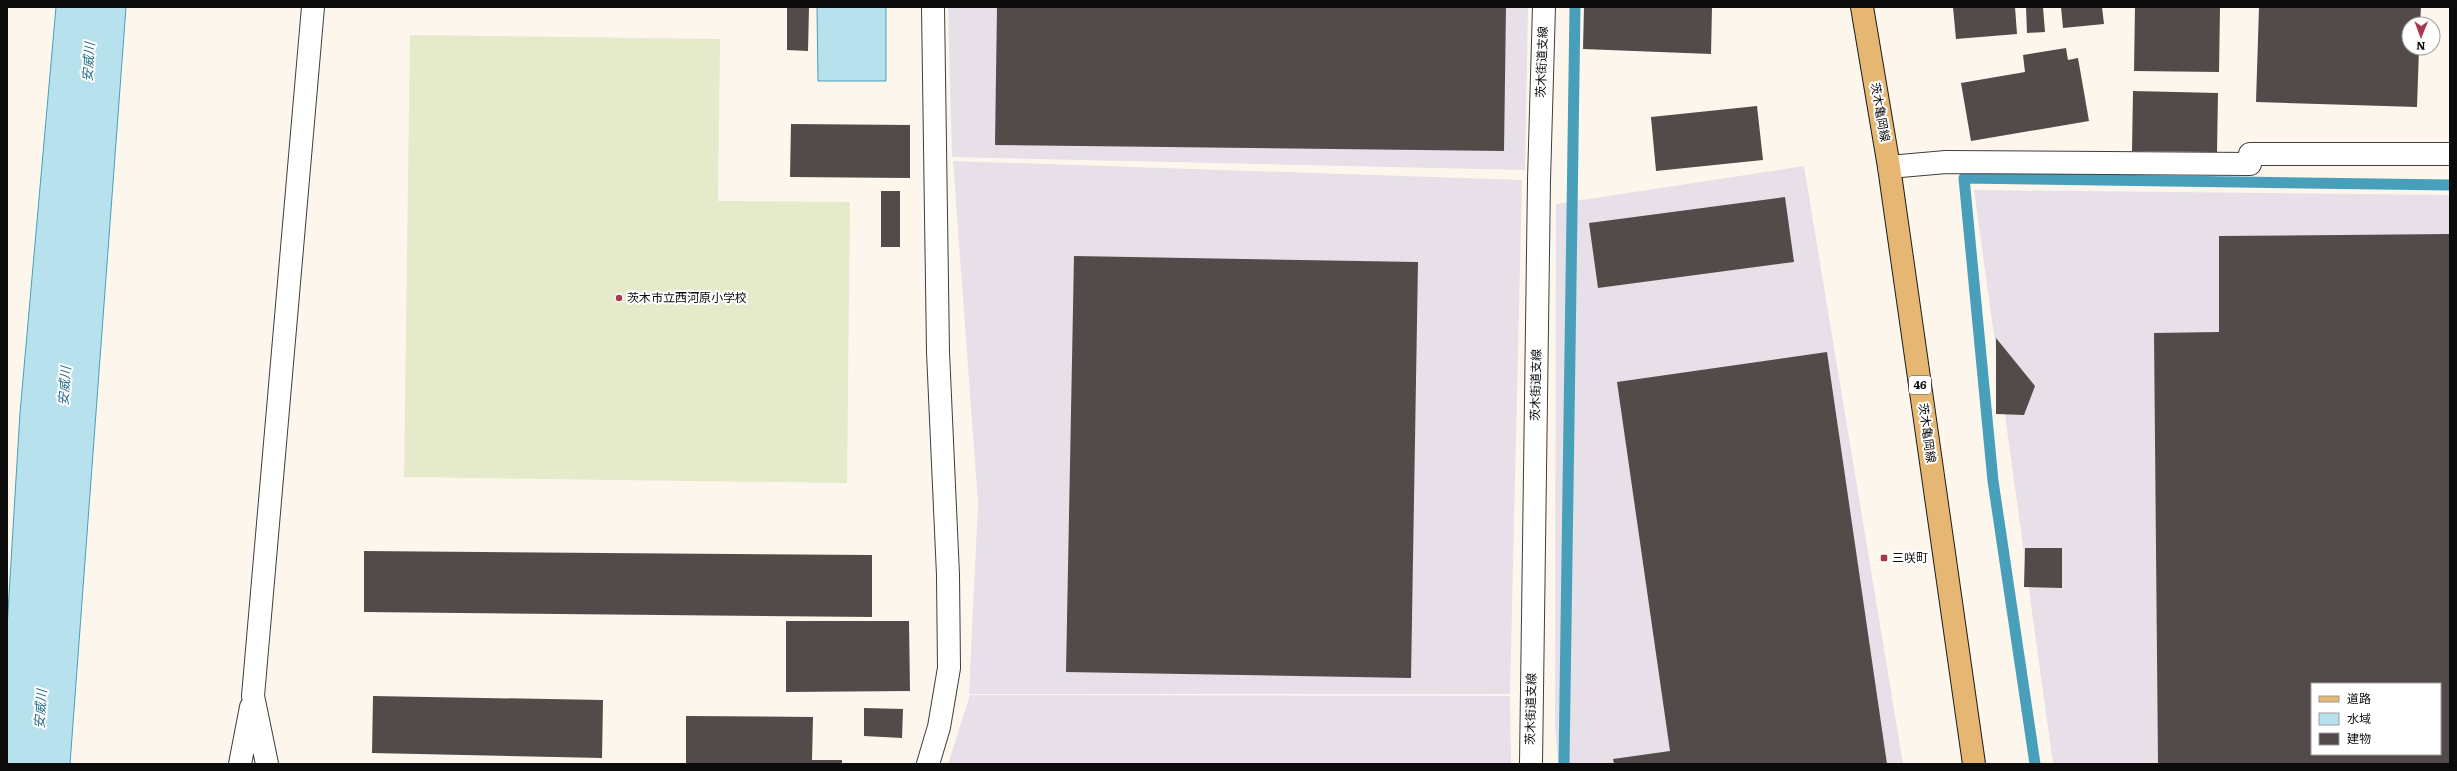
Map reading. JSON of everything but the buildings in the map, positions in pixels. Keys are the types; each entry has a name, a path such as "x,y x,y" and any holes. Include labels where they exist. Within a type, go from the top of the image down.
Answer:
{"main road":[{"name":"茨木亀岡線","path":"1862,7 1889,167 1974,764"}],"street":[{"path":"240,764 254,696 313,7"},
{"path":"928,764 939,727 949,668 948,575 938,352 933,7"},
{"name":"茨木街道支線","path":"1530,764 1538,180 1544,7"},
{"path":"1889,167 1946,162 2250,164 2250,154 2450,154"},
{"path":"254,696 267,764"}],"shaded area":[{"path":"948,7 1528,7 1525,170 952,157"},
{"path":"953,161 1522,180 1510,694 969,694 978,503"},
{"path":"1804,166 1903,764 1558,764 1555,726 1556,204"},
{"path":"1974,190 2450,195 2450,764 2053,764"},
{"path":"970,695 1510,696 1511,764 948,764"}],"green space":[{"path":"410,35 720,39 718,201 850,202 847,483 404,477"}],"water":[{"name":"安威川","path":"56,7 126,7 70,764 7,764 7,628 20,413"},
{"path":"817,7 886,7 886,81 818,81"}],"waterway":[{"path":"1564,764 1575,7"},
{"path":"2035,764 1993,481 1964,178 2450,185"}],"place":[{"name":"茨木市立西河原小学校","path":"619,298"},
{"name":"三咲町","path":"1884,558"}]}
